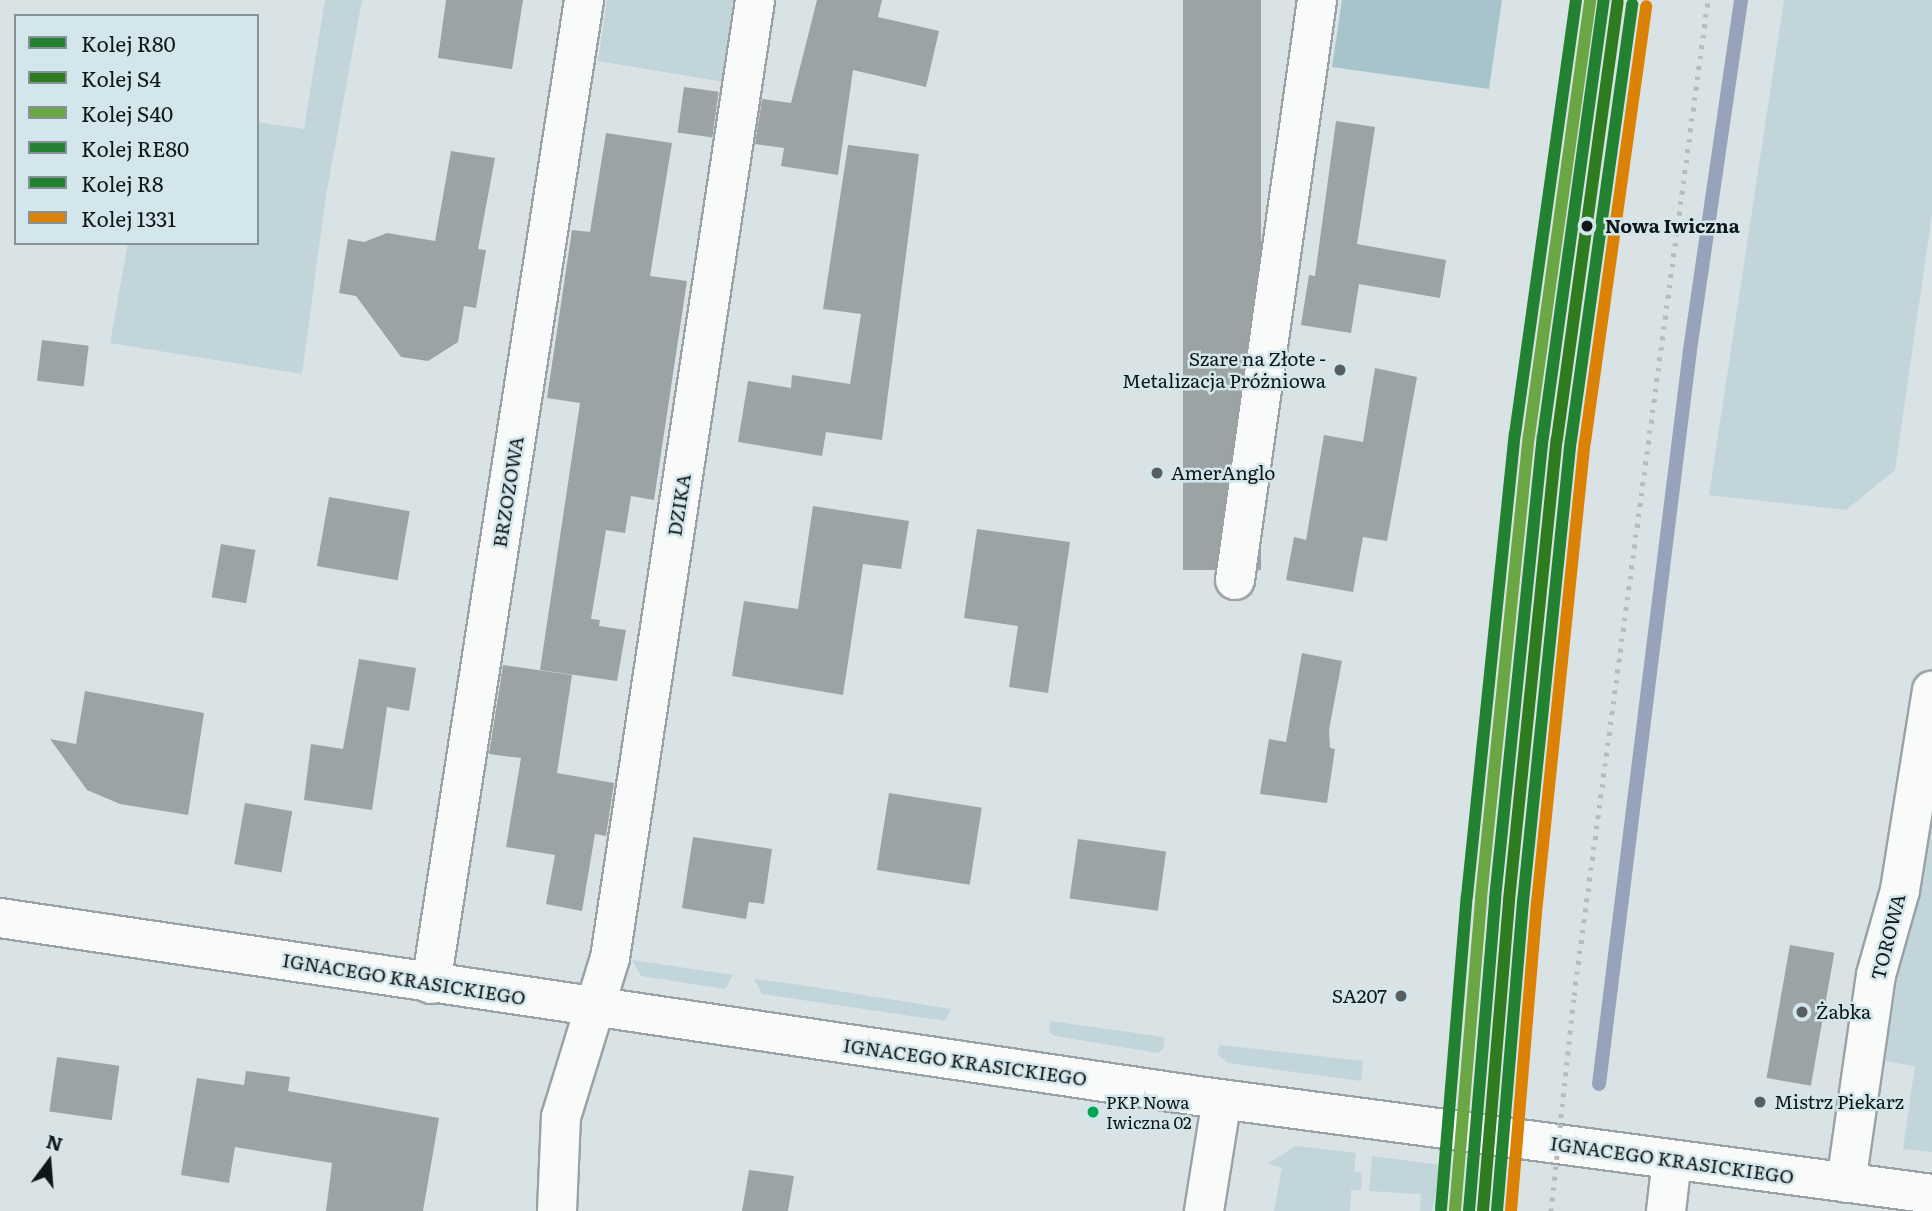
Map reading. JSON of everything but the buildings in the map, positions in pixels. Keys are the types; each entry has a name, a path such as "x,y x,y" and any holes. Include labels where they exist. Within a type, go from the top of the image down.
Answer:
{"street":[{"name":"BRZOZOWA","path":"431,984 584,0"},
{"name":"DZIKA","path":"557,1211 561,1117 610,958 755,0"},
{"path":"1235,580 1317,0"},
{"name":"TOROWA","path":"1846,1183 1876,975 1900,890 1932,691"},
{"name":"IGNACEGO KRASICKIEGO","path":"0,918 594,1009 1222,1099 1932,1195"},
{"path":"1204,1211 1222,1099"},
{"path":"1666,1211 1672,1160"}],"shaded area":[{"path":"325,0 362,0 326,195 302,374 110,343 128,245 259,245 259,122 304,129"},
{"path":"607,0 743,0 730,83 598,61"},
{"path":"1342,0 1502,0 1489,89 1332,67"},
{"path":"1784,0 1932,0 1932,214 1895,470 1846,510 1709,495"},
{"path":"1932,771 1932,1152 1903,1149 1915,1066 1884,1061"},
{"path":"632,960 733,975 725,989 641,976"},
{"path":"754,979 951,1009 945,1021 762,994"},
{"path":"1050,1021 1164,1037 1164,1048 1158,1053 1055,1036 1049,1032"},
{"path":"1220,1045 1363,1061 1361,1081 1228,1063 1217,1054"},
{"path":"1296,1146 1356,1153 1354,1172 1362,1173 1361,1190 1351,1190 1350,1211 1274,1211 1282,1168 1267,1164"},
{"path":"1372,1156 1441,1165 1432,1211 1420,1211 1421,1194 1369,1191"}],"waterway":[{"path":"1599,1084 1690,350 1741,0"}],"railway":[{"path":"1551,1211 1574,995 1708,0"}],"rail line":[{"name":"R8","path":"1441,1209 1467,896 1515,434 1576,0"},
{"name":"S40","path":"1455,1210 1481,898 1529,436 1590,0"},
{"name":"R80","path":"1469,1211 1495,899 1543,437 1604,0"},
{"name":"S4","path":"1483,1211 1509,900 1557,439 1618,2"},
{"name":"RE80","path":"1497,1211 1523,902 1571,440 1632,4"},
{"name":"1331","path":"1511,1211 1537,903 1585,442 1646,6"}],"place":[{"name":"Nowa Iwiczna","path":"1587,226"},
{"name":"Szare na Złote - Metalizacja Próżniowa","path":"1340,370"},
{"name":"AmerAnglo","path":"1157,473"},
{"name":"SA207","path":"1401,996"},
{"name":"Żabka","path":"1802,1012"},
{"name":"Mistrz Piekarz","path":"1760,1102"},
{"name":"PKP Nowa Iwiczna 02","path":"1093,1112"}]}
